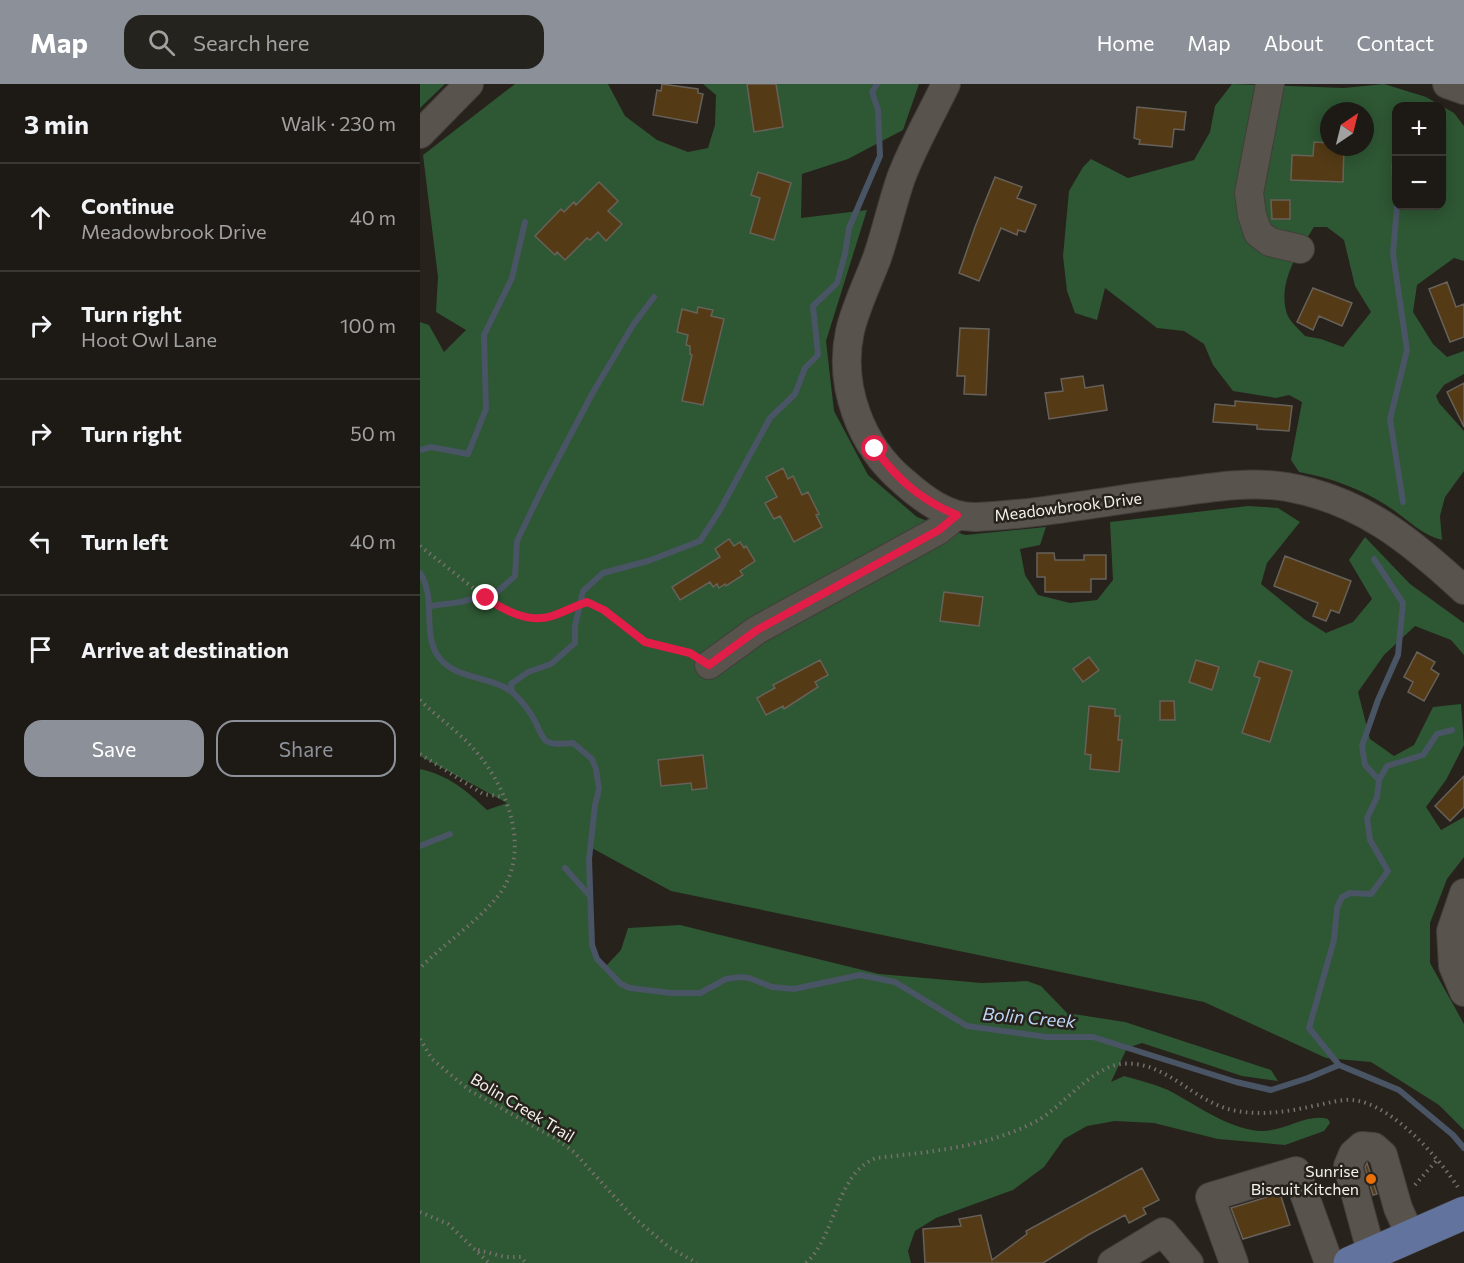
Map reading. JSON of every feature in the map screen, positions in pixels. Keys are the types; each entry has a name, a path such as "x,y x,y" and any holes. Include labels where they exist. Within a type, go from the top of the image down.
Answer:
{"main road":[{"path":"1361,1259 1437,1225"}],"street":[{"path":"420,134 469,84"},
{"name":"Meadowbrook Drive","path":"946,84 902,177 877,258 859,302 850,333 847,362 849,392 858,421 893,473 937,507 957,515 973,517 1039,513 1161,494 1243,485 1285,486 1334,499 1388,526 1426,555 1464,590"},
{"path":"1270,84 1249,194 1252,215 1258,232 1270,242 1300,249"},
{"path":"1447,84 1464,90"},
{"path":"709,665 757,630 939,530 957,515"},
{"path":"1464,893 1451,932 1453,966 1464,992"},
{"path":"1361,1259 1348,1166 1353,1154 1362,1146 1374,1147 1383,1155 1398,1208 1437,1225"},
{"path":"1234,1263 1210,1197 1296,1172 1329,1263"},
{"path":"1112,1263 1163,1232 1189,1263"}],"path":[{"path":"420,546 501,608 520,616 538,619 551,617 587,602 604,610 645,642 690,653 709,665"},
{"path":"420,700 473,747 492,774 504,797 513,823 514,843 512,866 503,887 492,902 420,968"},
{"path":"420,754 483,794 504,797"},
{"name":"Bolin Creek Trail","path":"420,1040 432,1059 469,1090 558,1140 574,1152 632,1216 670,1248 698,1263"},
{"path":"806,1263 820,1246 854,1174 868,1161 963,1146 1014,1131 1055,1109 1098,1072 1121,1064 1150,1067 1164,1073 1202,1098 1236,1110 1277,1112 1344,1100 1365,1102 1382,1110 1402,1125 1454,1181 1464,1197"},
{"path":"1416,1184 1436,1161"},
{"path":"420,1212 448,1224 478,1250 484,1260 489,1263"},
{"path":"478,1250 505,1257 520,1257 526,1263"}],"green space":[{"path":"420,84 445,84 420,108"},
{"path":"515,84 608,84 625,116 657,140 688,152 708,148 715,125 716,95 703,84 919,84 903,130 848,159 802,174 801,218 867,210 826,341 834,411 868,475 917,517 965,535 1046,527 1040,545 1020,549 1025,575 1038,595 1070,603 1097,600 1113,580 1110,522 1248,506 1278,508 1300,522 1267,563 1261,584 1304,619 1326,633 1353,622 1372,599 1349,560 1365,537 1410,584 1464,623 1464,655 1451,640 1415,626 1384,655 1358,692 1370,739 1394,756 1414,745 1433,707 1461,704 1464,745 1446,780 1426,807 1441,830 1464,817 1464,857 1447,879 1430,923 1430,963 1464,1024 1464,1130 1439,1105 1371,1062 1326,1058 1204,1002 671,891 590,847 592,945 597,959 605,967 621,950 628,928 680,925 879,974 982,983 1027,981 1041,986 1067,1013 1125,1022 1271,1070 1278,1081 1242,1076 1142,1043 1127,1048 1111,1082 1124,1076 1157,1086 1219,1118 1252,1130 1273,1130 1319,1118 1328,1119 1330,1123 1324,1131 1285,1145 1218,1139 1154,1123 1115,1121 1087,1126 1064,1139 1044,1167 1013,1190 936,1218 915,1231 908,1251 911,1263 420,1263 420,769 456,784 487,810 507,803 420,756 420,322 429,325 444,352 466,330 436,312 438,277 423,155"},
{"path":"1232,84 1344,88 1384,84 1435,102 1392,102 1392,210 1446,210 1446,108 1454,113 1464,126 1464,261 1454,258 1417,285 1413,312 1433,344 1447,357 1464,351 1464,374 1444,385 1436,396 1439,403 1464,431 1464,471 1445,497 1440,516 1442,540 1420,530 1386,505 1366,494 1322,477 1299,472 1291,460 1302,402 1289,395 1276,398 1233,391 1213,365 1204,344 1184,331 1157,328 1105,288 1097,320 1075,313 1067,291 1063,256 1069,191 1083,167 1091,159 1128,178 1194,160 1210,132 1215,106","holes":["1314,227 1327,227 1344,240 1355,286 1371,312 1343,347 1305,336 1287,314 1285,302 1287,279 1296,257"]}],"building":[{"path":"662,84 698,89 698,93 703,94 697,123 653,115 657,90 661,91"},
{"path":"747,84 776,84 783,127 754,132"},
{"path":"1137,107 1186,112 1184,130 1174,129 1172,147 1139,144 1140,140 1134,138"},
{"path":"1314,142 1320,142 1320,156 1344,156 1343,182 1291,180 1292,155 1313,156"},
{"path":"758,172 791,183 774,240 750,233 760,198 751,195"},
{"path":"995,177 1022,187 1017,198 1036,205 1025,232 1018,230 1017,235 1001,228 979,281 959,273"},
{"path":"599,182 618,201 608,211 622,224 606,241 598,232 590,240 587,238 565,260 557,252 555,255 535,236 561,209 564,212 574,202 576,205"},
{"path":"1271,200 1290,200 1290,219 1272,219"},
{"path":"1447,282 1456,307 1464,304 1464,337 1450,342 1429,289"},
{"path":"1313,288 1352,303 1342,326 1319,316 1313,330 1297,322"},
{"path":"698,307 713,310 711,316 724,319 703,405 682,401 692,355 690,346 686,345 688,335 677,332 682,309 697,313"},
{"path":"960,328 989,329 986,395 964,394 965,376 957,376"},
{"path":"1083,376 1085,388 1103,385 1107,410 1049,419 1045,393 1063,391 1061,379"},
{"path":"1464,383 1464,427 1447,392"},
{"path":"1235,401 1292,406 1289,431 1257,429 1257,425 1213,422 1215,404 1235,406"},
{"path":"783,468 788,479 793,476 802,495 808,492 819,514 816,515 822,527 794,542 780,516 774,519 765,503 777,497 766,477"},
{"path":"729,539 734,546 740,542 744,548 746,546 755,561 740,571 743,575 726,586 725,584 719,588 717,584 713,587 710,582 680,600 672,587 720,557 715,549"},
{"path":"1037,553 1054,553 1055,560 1084,560 1084,555 1106,555 1106,579 1091,579 1091,592 1045,592 1045,577 1037,577"},
{"path":"1285,556 1351,581 1339,613 1331,610 1326,621 1313,616 1318,603 1274,586"},
{"path":"944,592 983,597 979,626 940,621"},
{"path":"1417,652 1435,662 1431,669 1439,674 1424,701 1408,692 1413,682 1404,677"},
{"path":"1089,657 1099,670 1083,682 1073,669"},
{"path":"820,660 828,675 815,682 818,687 784,709 783,706 766,715 757,698 775,688 773,685"},
{"path":"1196,660 1219,667 1212,690 1189,682"},
{"path":"1259,661 1292,671 1270,742 1242,733 1260,678 1254,676"},
{"path":"1160,701 1174,701 1175,720 1160,720"},
{"path":"1089,706 1115,709 1115,716 1120,716 1118,740 1122,740 1119,772 1090,769 1091,755 1085,754"},
{"path":"703,755 707,788 692,790 691,783 661,786 658,760"},
{"path":"1464,776 1464,807 1450,821 1435,806"},
{"path":"1367,1163 1377,1194 1373,1195 1365,1167"},
{"path":"1142,1168 1159,1200 1143,1208 1146,1214 1129,1223 1125,1215 1043,1263 925,1263 923,1229 961,1226 959,1219 981,1215 992,1260 1027,1234 1026,1231"},
{"path":"1280,1193 1290,1225 1243,1239 1231,1208"}],"waterway":[{"path":"512,692 511,684 528,672 551,664 575,643 575,626 583,591 603,573 648,561 700,541 720,510 770,418 795,394 805,368 818,355 813,306 837,283 849,228 880,156 878,110 872,92 877,84"},
{"path":"1397,210 1393,254 1407,350 1390,419 1403,502"},
{"path":"420,450 431,447 468,454 486,409 484,335 512,278 525,222"},
{"path":"430,606 461,602 497,592 515,576 517,541 541,491 592,394 633,325 654,297"},
{"path":"1374,559 1403,603 1398,655 1378,700 1362,746 1365,765 1379,780"},
{"name":"Bolin Creek","path":"420,573 425,582 429,602 432,643 443,662 461,673 493,683 512,692 530,713 546,741 556,744 573,743 592,759 599,789 589,859 592,945 597,959 621,984 630,988 671,993 700,993 726,979 741,977 772,987 794,989 860,975 895,982 967,1026 1047,1037 1093,1037 1236,1082 1271,1090 1339,1065 1399,1090 1453,1135 1464,1148"},
{"path":"1339,1065 1309,1028 1334,940 1337,908 1342,897 1350,893 1371,894 1388,871 1370,840 1367,818 1377,797 1379,780 1387,766 1423,755 1437,734 1452,730"},
{"path":"420,846 450,834"},
{"path":"565,868 590,896"}],"place":[{"name":"Sunrise Biscuit Kitchen","path":"1371,1179"}],"route":[{"path":"486,598 501,608 520,616 538,619 551,617 587,602 604,610 645,642 690,653 709,665 757,630 939,530 957,515 937,507 914,490 893,473 875,449"}]}
